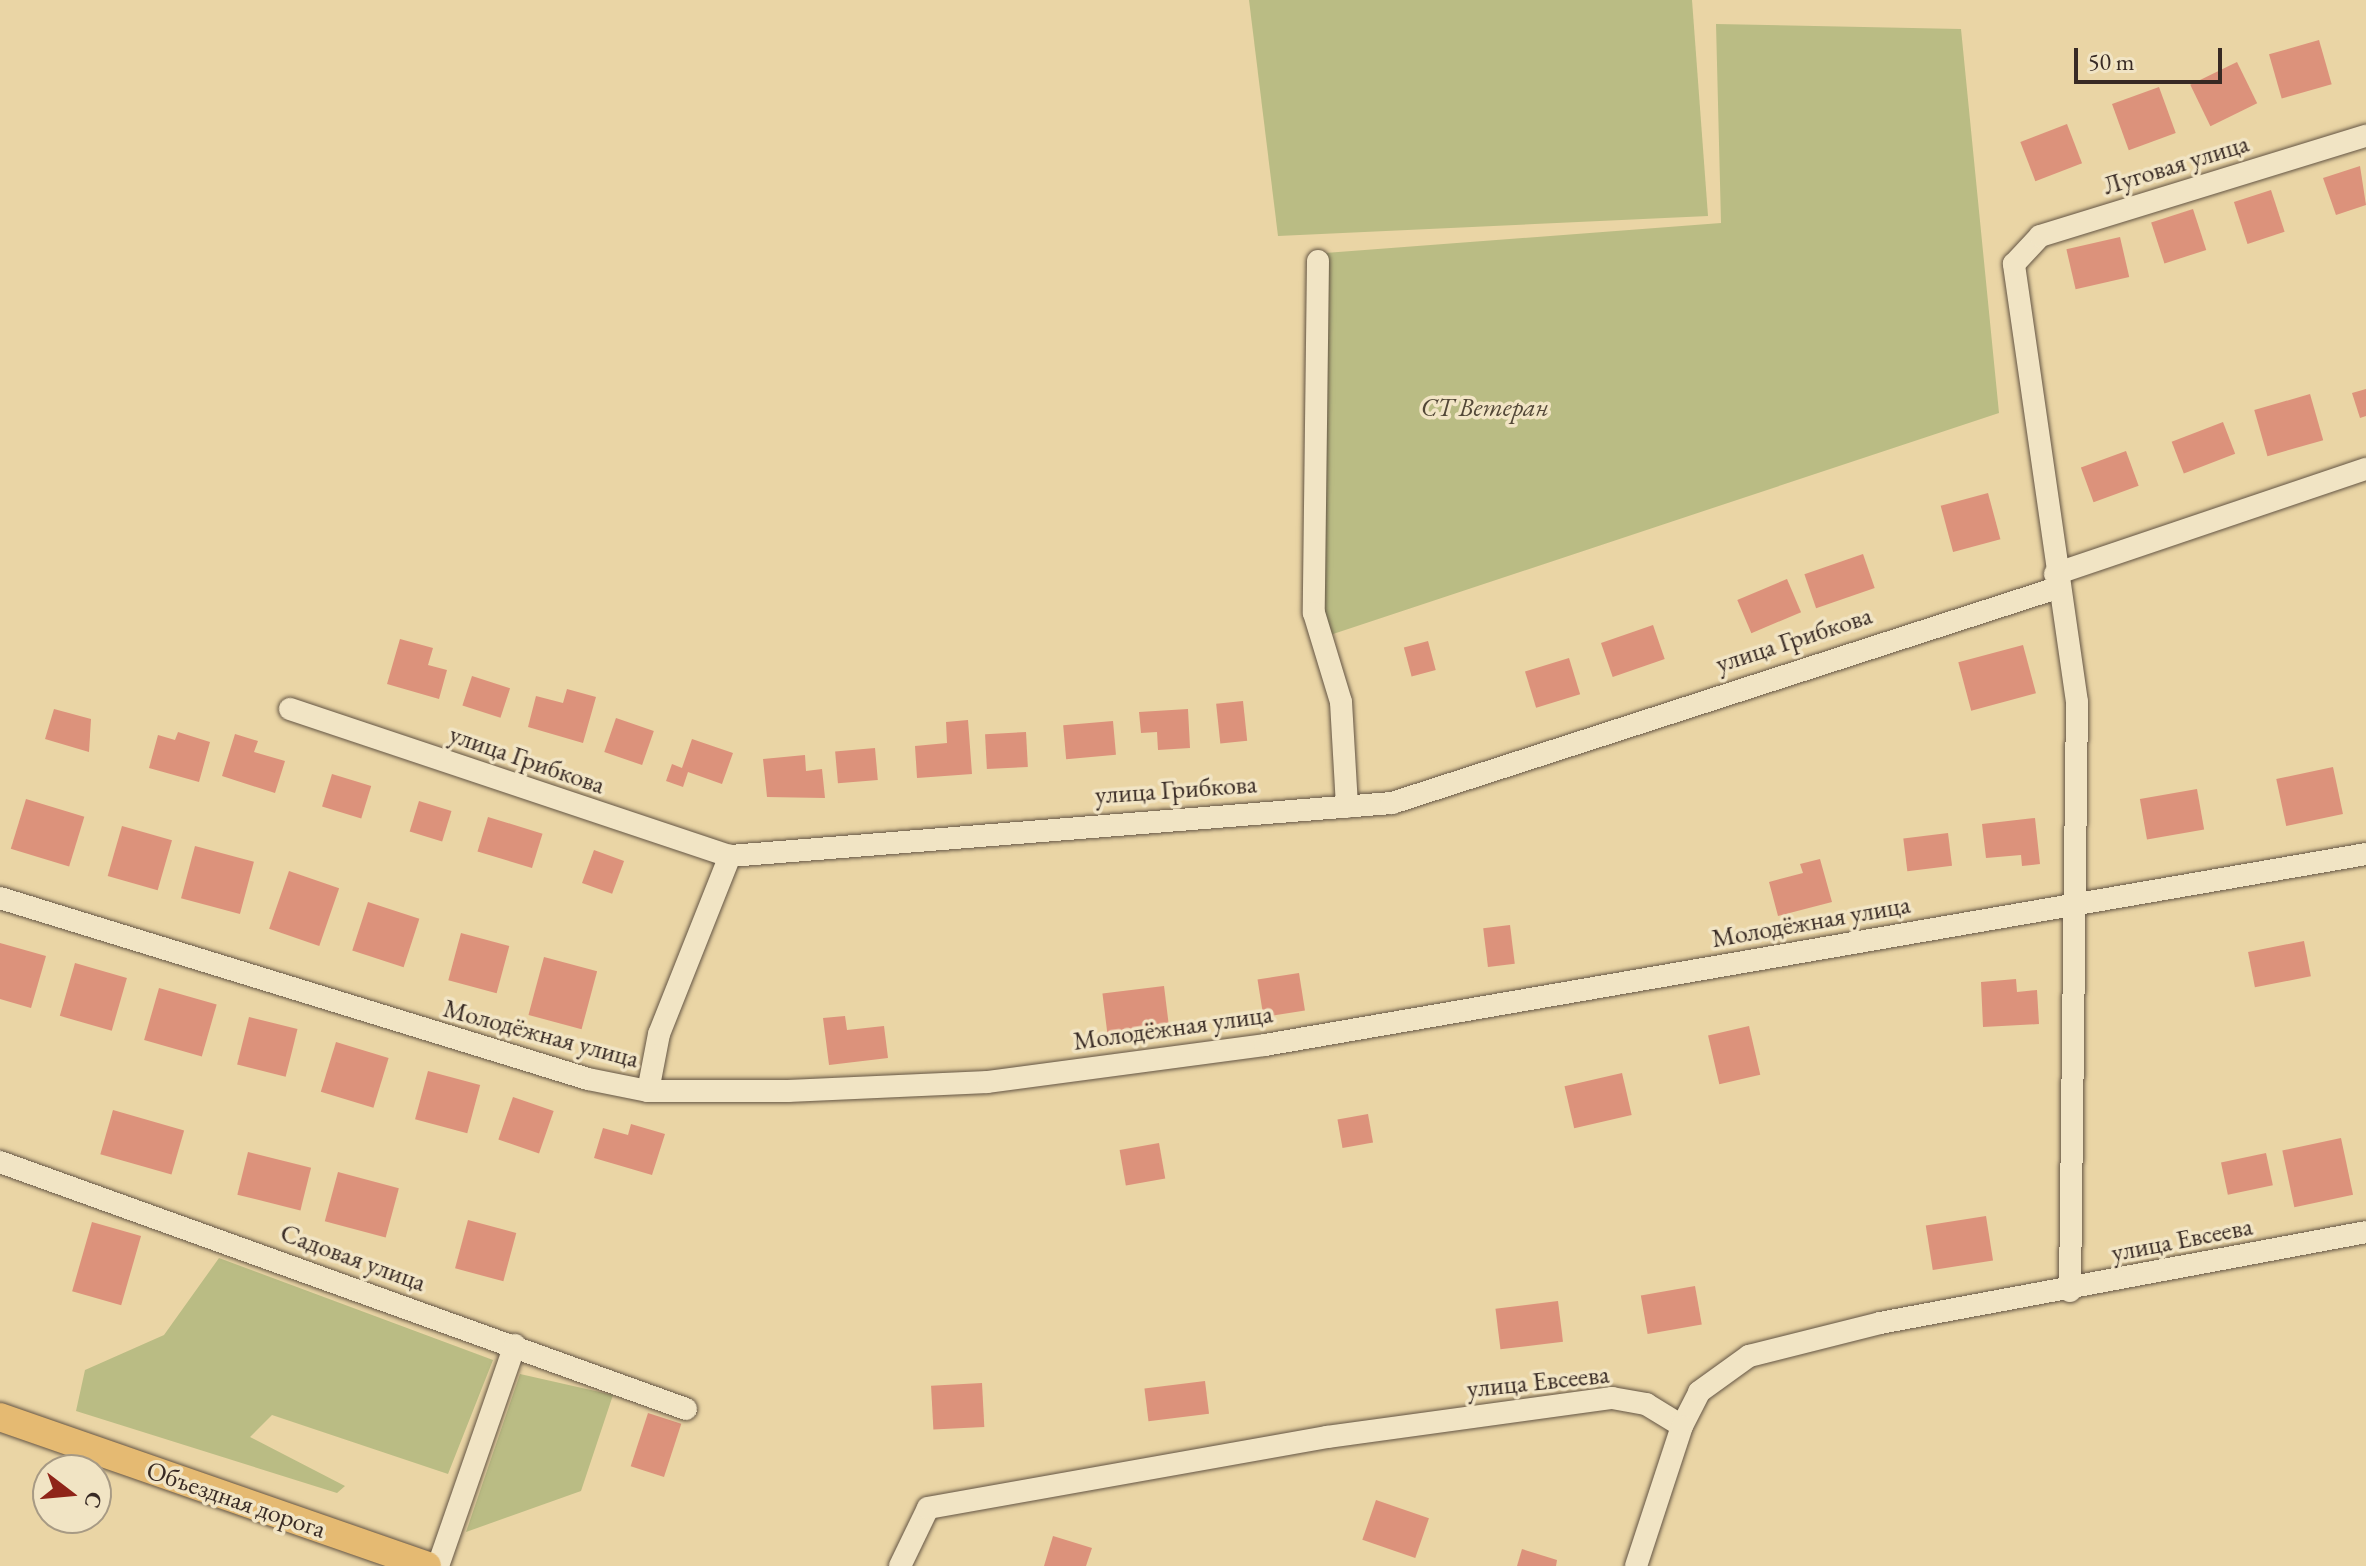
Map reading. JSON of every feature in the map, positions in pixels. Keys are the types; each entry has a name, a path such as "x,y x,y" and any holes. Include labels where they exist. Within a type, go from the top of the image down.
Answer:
{"main road":[{"name":"Объездная дорога","path":"0,1417 427,1566"}],"street":[{"name":"Луговая улица","path":"2056,581 2014,264 2040,236 2366,136"},
{"path":"1318,261 1314,613 1341,702 1347,807"},
{"name":"улица Грибкова","path":"290,709 730,856 1347,807 1436,789 2056,581 2366,469"},
{"path":"2056,581 2077,702 2080,904 2070,1291"},
{"name":"Молодёжная улица","path":"0,898 475,1048 648,1091 988,1082 1265,1045 2366,854"},
{"path":"648,1091 659,1034 730,856"},
{"name":"Садовая улица","path":"0,1162 686,1409"},
{"name":"улица Евсеева","path":"900,1566 928,1508 1327,1437 1612,1398 1646,1404 1682,1426 1706,1385 1749,1356 1880,1323 2070,1291 2366,1232"},
{"path":"438,1566 515,1345"},
{"path":"1636,1566 1682,1426"}],"green space":[{"path":"1249,0 1692,0 1708,216 1278,236"},
{"name":"СТ Ветеран","path":"1716,24 1961,29 1999,413 1318,639 1312,254 1721,223"},
{"path":"219,1258 493,1360 448,1474 272,1415 250,1437 345,1486 337,1493 76,1411 85,1370 164,1335"},
{"path":"520,1374 613,1395 581,1491 466,1532"}],"building":[{"path":"2319,40 2332,84 2282,99 2269,54"},
{"path":"2237,62 2257,103 2210,126 2190,85"},
{"path":"2159,87 2176,133 2129,150 2112,104"},
{"path":"2067,124 2082,163 2035,181 2020,142"},
{"path":"2360,166 2366,205 2336,215 2323,178"},
{"path":"2271,190 2285,232 2248,244 2234,202"},
{"path":"2193,209 2206,250 2164,263 2151,223"},
{"path":"2120,237 2129,277 2076,289 2066,249"},
{"path":"2366,389 2366,416 2360,418 2352,393"},
{"path":"2310,394 2323,440 2267,456 2254,410"},
{"path":"2223,422 2235,454 2184,473 2172,442"},
{"path":"2126,451 2139,486 2094,502 2081,467"},
{"path":"1988,493 2000,539 1953,552 1941,506"},
{"path":"1863,554 1875,588 1816,608 1804,574"},
{"path":"1787,579 1801,612 1751,633 1737,600"},
{"path":"1653,625 1665,659 1613,677 1601,643"},
{"path":"400,639 433,648 428,665 447,670 439,699 387,684"},
{"path":"1428,641 1436,670 1412,676 1404,647"},
{"path":"2023,645 2036,693 1971,711 1958,662"},
{"path":"1569,658 1580,694 1536,708 1525,671"},
{"path":"472,676 510,688 500,718 462,705"},
{"path":"567,689 596,697 583,743 528,727 536,696 563,703"},
{"path":"1243,701 1247,741 1220,744 1216,704"},
{"path":"54,709 91,719 89,752 45,739"},
{"path":"1188,709 1190,748 1158,750 1157,732 1141,733 1139,712"},
{"path":"616,718 654,731 642,765 604,752"},
{"path":"968,720 972,774 917,778 915,746 947,743 946,722"},
{"path":"1113,721 1116,755 1066,759 1063,725"},
{"path":"178,732 210,742 199,782 149,768 158,735 175,740"},
{"path":"1026,732 1028,767 987,769 985,734"},
{"path":"235,734 258,741 254,752 285,761 275,793 222,776"},
{"path":"692,739 733,753 722,784 688,772 683,787 666,781 672,764 682,768"},
{"path":"875,748 878,780 838,783 835,751"},
{"path":"805,755 806,771 822,769 825,798 767,797 763,759"},
{"path":"2333,767 2343,814 2286,826 2276,779"},
{"path":"332,774 371,786 361,819 322,807"},
{"path":"2197,789 2204,829 2147,839 2140,799"},
{"path":"26,799 84,817 69,867 11,849"},
{"path":"419,801 452,811 442,842 410,832"},
{"path":"488,817 543,834 532,868 477,851"},
{"path":"2035,818 2040,864 2022,866 2021,855 1986,858 1982,824"},
{"path":"122,826 172,840 158,890 108,876"},
{"path":"1948,833 1952,866 1907,871 1903,838"},
{"path":"195,846 254,862 240,914 181,898"},
{"path":"594,850 624,861 612,894 582,883"},
{"path":"1820,859 1832,902 1778,916 1769,882 1803,873 1800,864"},
{"path":"289,871 339,888 319,946 269,929"},
{"path":"368,902 419,919 404,967 352,951"},
{"path":"1510,925 1515,964 1488,967 1483,928"},
{"path":"461,933 509,946 497,993 448,980"},
{"path":"2304,941 2311,976 2255,987 2248,952"},
{"path":"0,943 46,956 31,1008 0,999"},
{"path":"544,957 597,971 582,1029 528,1015"},
{"path":"75,963 127,978 112,1031 60,1016"},
{"path":"1299,973 1305,1011 1263,1017 1258,980"},
{"path":"2016,979 2017,992 2037,990 2039,1024 1983,1027 1981,982"},
{"path":"1164,986 1169,1026 1107,1033 1102,994"},
{"path":"159,988 217,1005 202,1056 144,1040"},
{"path":"845,1016 847,1030 884,1026 888,1058 829,1065 823,1018"},
{"path":"249,1017 298,1029 286,1077 237,1065"},
{"path":"1749,1026 1760,1075 1719,1084 1708,1035"},
{"path":"336,1042 389,1058 373,1108 321,1092"},
{"path":"428,1071 480,1085 467,1133 415,1119"},
{"path":"1622,1073 1632,1115 1574,1128 1565,1086"},
{"path":"513,1097 554,1111 539,1154 498,1140"},
{"path":"113,1110 184,1130 171,1175 100,1154"},
{"path":"1368,1114 1373,1143 1343,1148 1337,1119"},
{"path":"631,1124 665,1134 652,1175 594,1158 603,1128 628,1135"},
{"path":"2341,1138 2353,1195 2294,1207 2282,1150"},
{"path":"1159,1143 1165,1178 1126,1185 1120,1150"},
{"path":"248,1152 311,1168 300,1210 237,1195"},
{"path":"2266,1153 2273,1185 2228,1195 2221,1163"},
{"path":"338,1172 399,1188 386,1238 325,1221"},
{"path":"1986,1216 1993,1260 1933,1270 1926,1226"},
{"path":"468,1220 516,1233 503,1281 455,1268"},
{"path":"92,1222 141,1236 121,1305 72,1291"},
{"path":"1695,1286 1702,1324 1648,1334 1641,1296"},
{"path":"1558,1301 1563,1342 1500,1349 1495,1309"},
{"path":"1205,1381 1209,1414 1148,1421 1144,1388"},
{"path":"982,1383 984,1427 933,1430 931,1386"},
{"path":"648,1413 681,1424 664,1477 631,1466"},
{"path":"1376,1500 1429,1518 1415,1558 1362,1540"},
{"path":"1053,1536 1092,1548 1086,1566 1044,1566"},
{"path":"1522,1549 1557,1560 1556,1566 1517,1566"}]}
